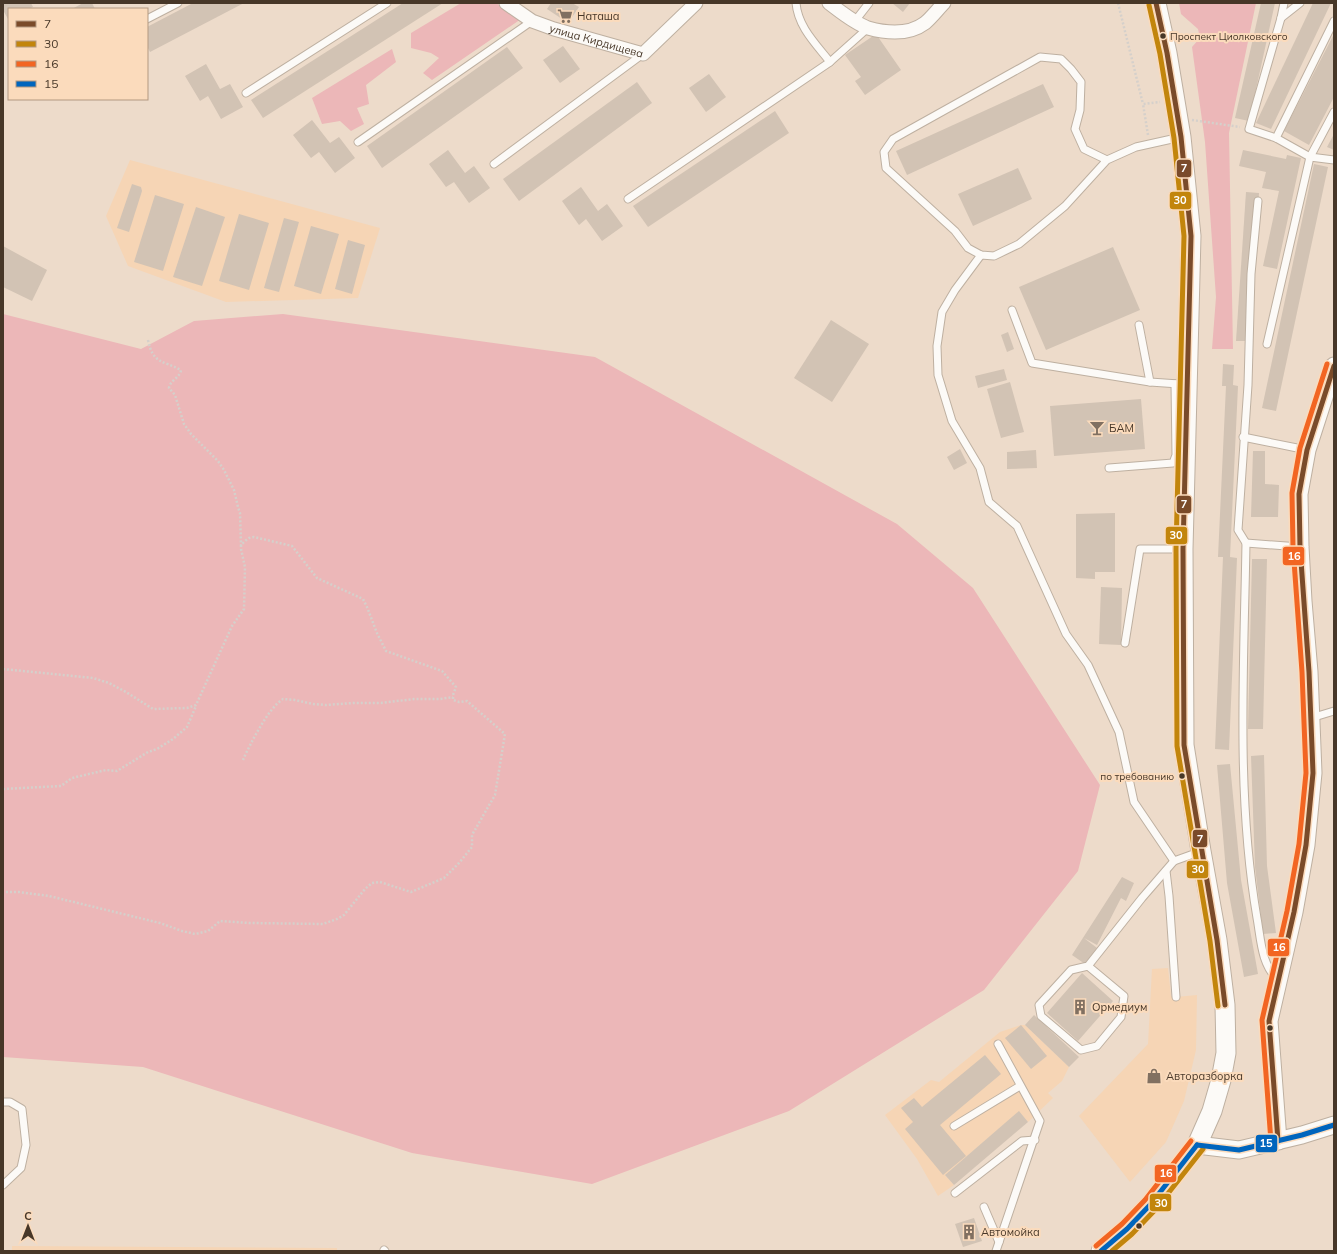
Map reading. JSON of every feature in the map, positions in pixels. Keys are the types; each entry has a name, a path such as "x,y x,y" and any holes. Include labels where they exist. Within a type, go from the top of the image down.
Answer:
{"main road":[{"path":"1105,1249 1150,1205 1197,1145 1212,1111 1221,1080 1226,1053 1225,1005 1217,940 1184,745 1181,384 1191,236 1178,117 1167,53 1156,3"}],"street":[{"name":"улица Кирдищева","path":"506,3 532,21 554,29 643,54 696,3"},
{"path":"829,3 843,14 868,28 893,32 907,32 924,23 944,3"},
{"path":"1278,1141 1269,1021 1294,912 1306,845 1313,773 1310,672 1303,601 1299,494 1307,450 1332,376"},
{"path":"1197,1145 1239,1150 1302,1135 1334,1125"}],"lane":[{"path":"148,18 178,3"},
{"path":"246,93 387,3"},
{"path":"796,3 804,29 830,62"},
{"path":"855,21 869,3"},
{"path":"1284,3 1249,129 1276,138 1310,157 1334,160"},
{"path":"1281,18 1300,3"},
{"path":"358,142 532,21"},
{"path":"1276,138 1334,21"},
{"path":"628,200 830,62 868,28"},
{"path":"494,164 643,54"},
{"path":"1107,160 1084,149 1075,129 1080,110 1081,82 1061,59 1040,57 893,139 884,152 886,168 955,231 968,248 980,256 994,256 1019,244 1065,206 1107,160 1136,147 1181,137"},
{"path":"1267,344 1310,157 1334,112"},
{"path":"1258,201 1251,274 1248,385 1243,437 1238,530 1246,543 1242,750 1250,877 1264,959 1270,972 1279,981"},
{"path":"980,256 955,290 942,312 937,346 938,375 952,421 980,468 989,502 1017,526 1066,634 1088,665 1119,732 1134,802 1174,861"},
{"path":"1012,310 1032,363 1150,382 1181,384 1176,455 1173,463 1109,468"},
{"path":"1139,325 1150,382"},
{"path":"1243,437 1307,450"},
{"path":"1246,543 1300,547"},
{"path":"1125,643 1140,549 1183,549"},
{"path":"1311,718 1334,710"},
{"path":"1088,966 1124,996 1121,1017 1097,1046 1081,1050 1041,1016 1039,1005 1071,970 1088,966 1142,898 1174,861 1201,851"},
{"path":"1166,871 1176,997"},
{"path":"996,1251 1040,1121 998,1044"},
{"path":"954,1126 1020,1086"},
{"path":"3,1102 10,1102 22,1109 26,1145 21,1168 3,1185"},
{"path":"955,1193 1022,1141 1034,1140"},
{"path":"984,1207 999,1242"}],"path":[{"path":"1118,3 1143,104"},
{"path":"1178,117 1249,129"},
{"path":"3,790 61,786 72,778 106,770 117,771 173,739 187,727 232,626 244,609 245,567 240,549 240,513 234,490 218,461 191,434 184,424 175,395 169,388 170,383 181,370 154,357 150,350 148,340"},
{"path":"241,545 249,538 254,537 292,546 317,578 362,599 386,650 442,671 456,687 453,697"},
{"path":"3,669 93,678 115,686 153,709 187,708 196,705"},
{"path":"243,760 259,728 273,708 283,699 326,706 453,697"},
{"path":"3,892 19,892 49,896 160,923 182,931 196,934 208,931 220,921 323,924 338,919 344,915 365,889 372,883 380,882 411,892 427,886 444,878 460,863 472,847 472,835 495,795 505,734 467,701 459,702 453,700 453,697"}],"shaded area":[{"path":"461,3 496,3 521,19 432,80 423,73 439,58 431,53 411,48 411,33"},
{"path":"1179,3 1256,3 1229,133 1233,349 1212,349 1216,297 1205,142 1192,47 1200,38 1198,29 1181,14"},
{"path":"392,49 396,62 366,85 369,104 357,108 364,124 351,131 340,121 322,124 312,98"},
{"path":"130,160 380,228 358,298 226,302 128,266 106,216"},
{"path":"3,314 141,349 194,321 283,314 595,357 897,524 973,588 1100,785 1078,871 984,990 789,1111 592,1184 412,1153 143,1067 3,1057"},
{"name":"Авторазборка","path":"1168,968 1171,996 1197,995 1196,1050 1184,1101 1166,1142 1130,1182 1079,1116 1148,1044 1152,969"},
{"path":"1025,1025 1069,1067 1062,1081 1048,1093 1053,1098 1028,1122 1019,1112 945,1175 954,1185 938,1196 917,1159 885,1115 931,1080 939,1082 1000,1032"},
{"path":"12,1246 337,1248 337,1251 12,1251"}],"building":[{"path":"3,3 31,3 33,7 8,8 8,19 3,10"},
{"path":"83,3 92,3 94,8 74,8"},
{"path":"193,3 244,3 150,52 148,48 148,26"},
{"path":"403,3 443,3 263,118 251,100"},
{"name":"Наташа","path":"551,3 572,3 579,7 568,23 547,9"},
{"path":"892,3 910,3 903,12"},
{"path":"1261,3 1275,3 1249,121 1235,118"},
{"path":"1313,3 1331,3 1271,129 1256,123"},
{"path":"876,34 901,70 865,95 855,81 861,77 845,55"},
{"path":"1334,34 1334,97 1309,145 1284,131"},
{"path":"563,46 580,69 560,83 543,60"},
{"path":"507,47 523,68 382,168 367,146"},
{"path":"206,64 220,89 230,84 243,107 221,119 208,96 200,101 185,76"},
{"path":"709,74 726,97 706,112 689,88"},
{"path":"637,82 652,103 519,201 503,179"},
{"path":"1043,84 1054,107 907,175 896,151"},
{"path":"775,111 789,133 648,227 633,206"},
{"path":"312,120 330,143 339,137 355,158 335,173 319,152 311,158 293,135"},
{"path":"1334,134 1334,150 1327,147"},
{"path":"448,150 465,173 474,166 490,188 469,203 454,182 446,187 429,164"},
{"path":"1243,150 1286,159 1287,155 1301,158 1277,269 1263,266 1279,191 1262,188 1266,172 1239,166"},
{"path":"1314,164 1328,167 1276,411 1262,408"},
{"path":"1018,168 1032,199 973,226 958,194"},
{"path":"132,184 141,187 142,191 129,232 117,228"},
{"path":"581,187 598,211 607,204 623,226 602,241 586,219 579,225 562,201"},
{"path":"1246,192 1259,193 1249,341 1236,341"},
{"path":"155,195 184,204 163,271 134,262"},
{"path":"196,207 225,217 202,286 173,277"},
{"path":"239,214 269,223 249,290 219,281"},
{"path":"284,218 299,222 279,292 264,288"},
{"path":"311,226 339,234 321,294 294,286"},
{"path":"348,240 365,245 352,294 335,289"},
{"path":"3,246 47,270 32,301 3,287"},
{"path":"1113,247 1140,310 1046,350 1019,287"},
{"path":"831,320 869,344 832,402 794,378"},
{"path":"1008,332 1014,349 1007,352 1001,335"},
{"path":"1223,364 1234,365 1233,385 1238,386 1230,557 1237,558 1229,750 1215,749 1223,557 1218,557 1226,386 1222,386"},
{"path":"1004,369 1007,380 978,388 975,376"},
{"path":"1010,382 1024,432 1001,438 987,389"},
{"name":"БАМ","path":"1141,399 1145,449 1054,456 1050,406"},
{"path":"960,449 967,463 954,470 947,457"},
{"path":"1036,450 1037,468 1007,469 1007,452"},
{"path":"1253,451 1265,451 1265,484 1279,485 1278,517 1251,517"},
{"path":"1115,513 1115,572 1095,572 1095,579 1076,578 1076,514"},
{"path":"1252,559 1267,559 1263,729 1248,729"},
{"path":"1101,587 1122,588 1121,645 1099,644"},
{"path":"1264,755 1267,866 1276,933 1263,934 1255,867 1251,756"},
{"path":"1230,764 1241,880 1258,974 1244,977 1227,883 1217,765"},
{"path":"1122,877 1134,883 1126,901 1121,898 1097,945 1084,938 1097,948 1085,964 1072,955"},
{"name":"Ормедиум","path":"1082,973 1113,1001 1078,1041 1047,1013"},
{"path":"1034,1015 1079,1057 1069,1067 1025,1025"},
{"path":"1021,1025 1047,1056 1031,1069 1005,1038"},
{"path":"985,1055 1001,1074 940,1125 966,1156 943,1175 905,1129 913,1122 901,1108 914,1098 922,1107"},
{"path":"1019,1111 1028,1122 954,1185 945,1175"},
{"name":"Автомойка","path":"974,1218 982,1241 963,1247 955,1224"}],"transit line":[{"name":"7","path":"1156,3 1167,53 1181,137 1191,236 1183,549 1184,745 1217,940 1225,1005"},
{"name":"30","path":"1149,5 1160,54 1174,138 1184,236 1176,549 1177,746 1210,941 1218,1006"},
{"name":"16","path":"1271,1142 1262,1020 1287,911 1299,844 1306,773 1302,672 1293,547 1292,493 1300,448 1327,364"},
{"name":"7","path":"1278,1141 1269,1021 1294,912 1306,845 1313,773 1309,672 1300,547 1299,494 1307,450 1334,366"},
{"name":"15","path":"1197,1145 1239,1150 1302,1135 1334,1125"},
{"name":"16","path":"1096,1246 1122,1224 1145,1200 1191,1141"},
{"name":"15","path":"1101,1251 1127,1229 1150,1205 1197,1145"},
{"name":"30","path":"1112,1251 1132,1234 1155,1210 1203,1149"}],"place":[{"name":"Наташа","path":"565,16"},
{"name":"Проспект Циолковского","path":"1163,36"},
{"name":"БАМ","path":"1097,428"},
{"name":"по требованию","path":"1182,776"},
{"name":"Ормедиум","path":"1080,1007"},
{"name":"Авторазборка","path":"1154,1076"},
{"name":"Автомойка","path":"969,1232"}]}
